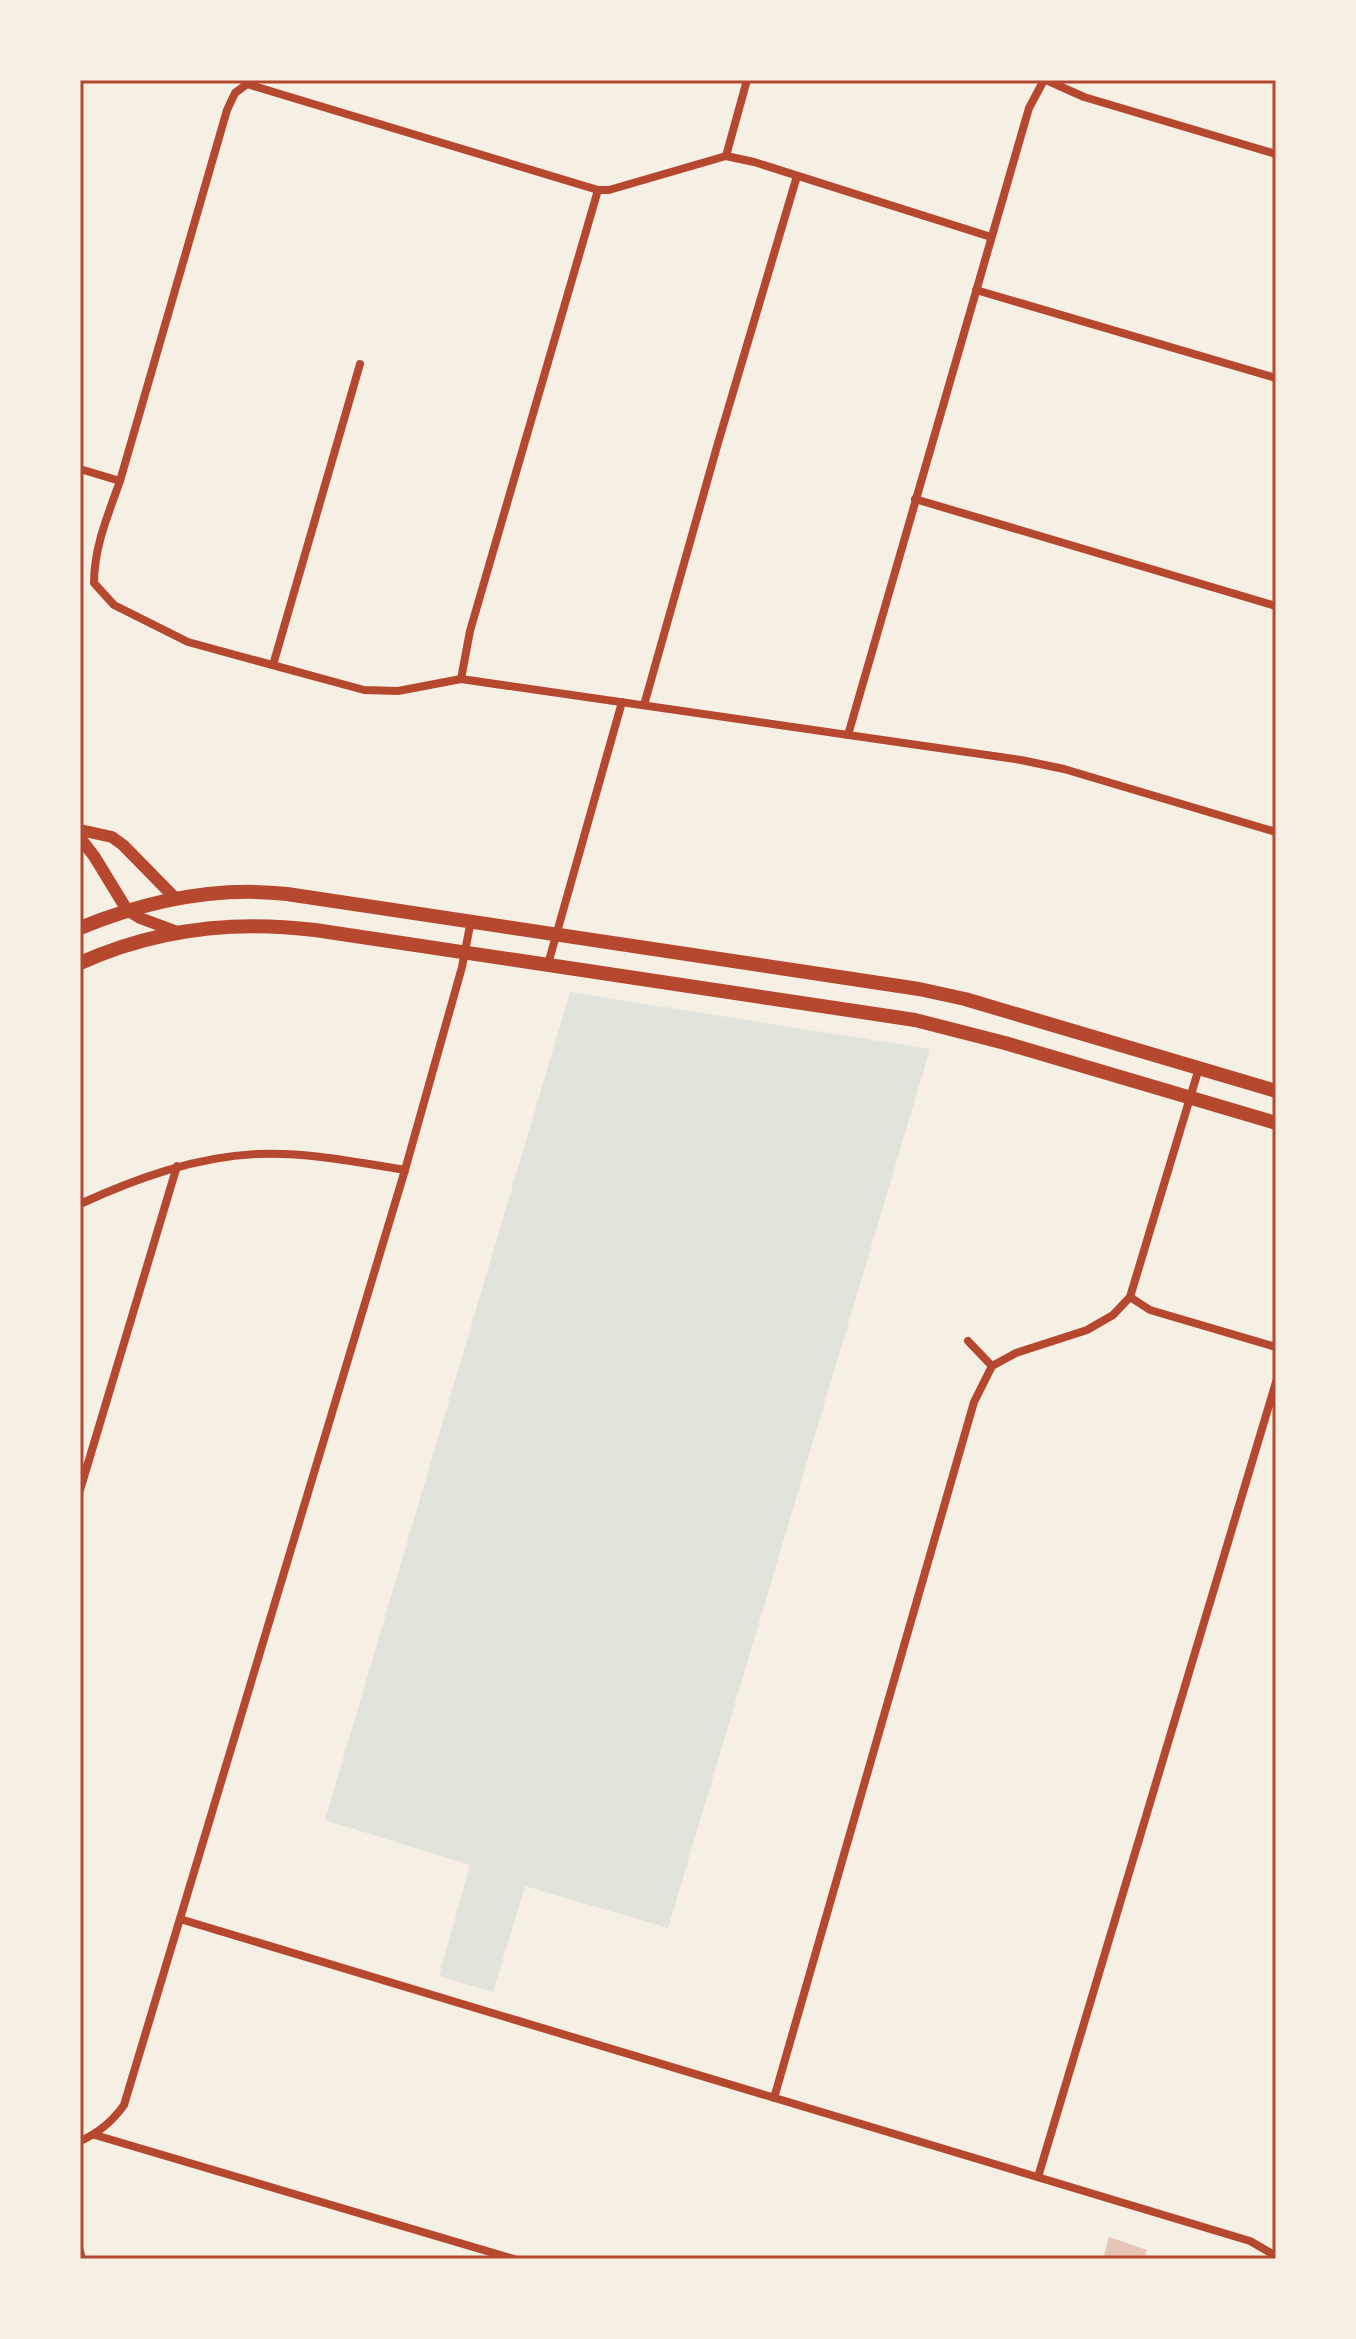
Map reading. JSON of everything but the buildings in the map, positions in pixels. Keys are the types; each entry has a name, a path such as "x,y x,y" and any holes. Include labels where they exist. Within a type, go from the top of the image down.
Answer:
{"highway":[{"path":"80,928 127,910 176,899 203,894 261,891 867,980 953,996 1276,1091"},
{"path":"80,963 127,944 175,931 229,926 293,927 915,1020 957,1029 1276,1123"}],"main road":[{"path":"80,830 112,837 176,899"},
{"path":"80,838 127,910 175,931"}],"street":[{"path":"726,156 747,80"},
{"path":"848,735 1029,108 1045,80 1084,97 1276,154"},
{"path":"991,237 726,156 609,190 598,190 247,84 235,93 227,110 120,481 94,560 94,583 114,605 188,642 364,690 398,691 461,679 1021,760 1064,769 1276,832"},
{"path":"644,705 797,176"},
{"path":"461,679 470,631 598,190"},
{"path":"976,290 1276,378"},
{"path":"273,665 360,364"},
{"path":"80,469 120,481"},
{"path":"915,499 1276,606"},
{"path":"548,964 622,702"},
{"path":"80,2141 95,2135 113,2120 124,2105 405,1170 466,952 471,920"},
{"path":"774,2098 974,1402 992,1366 1016,1353 1087,1330 1113,1315 1130,1297 1199,1068"},
{"path":"80,1204 177,1166 257,1154 337,1158 405,1170"},
{"path":"80,1490 177,1166"},
{"path":"1130,1297 1150,1310 1276,1347"},
{"path":"968,1341 992,1366"},
{"path":"1038,2177 1276,1382"},
{"path":"180,1919 1250,2241 1276,2256"},
{"path":"95,2135 514,2259"},
{"path":"80,2251 82,2259"}],"shaded area":[{"path":"570,992 930,1049 668,1928 525,1886 493,1992 439,1976 470,1865 325,1820"}]}
